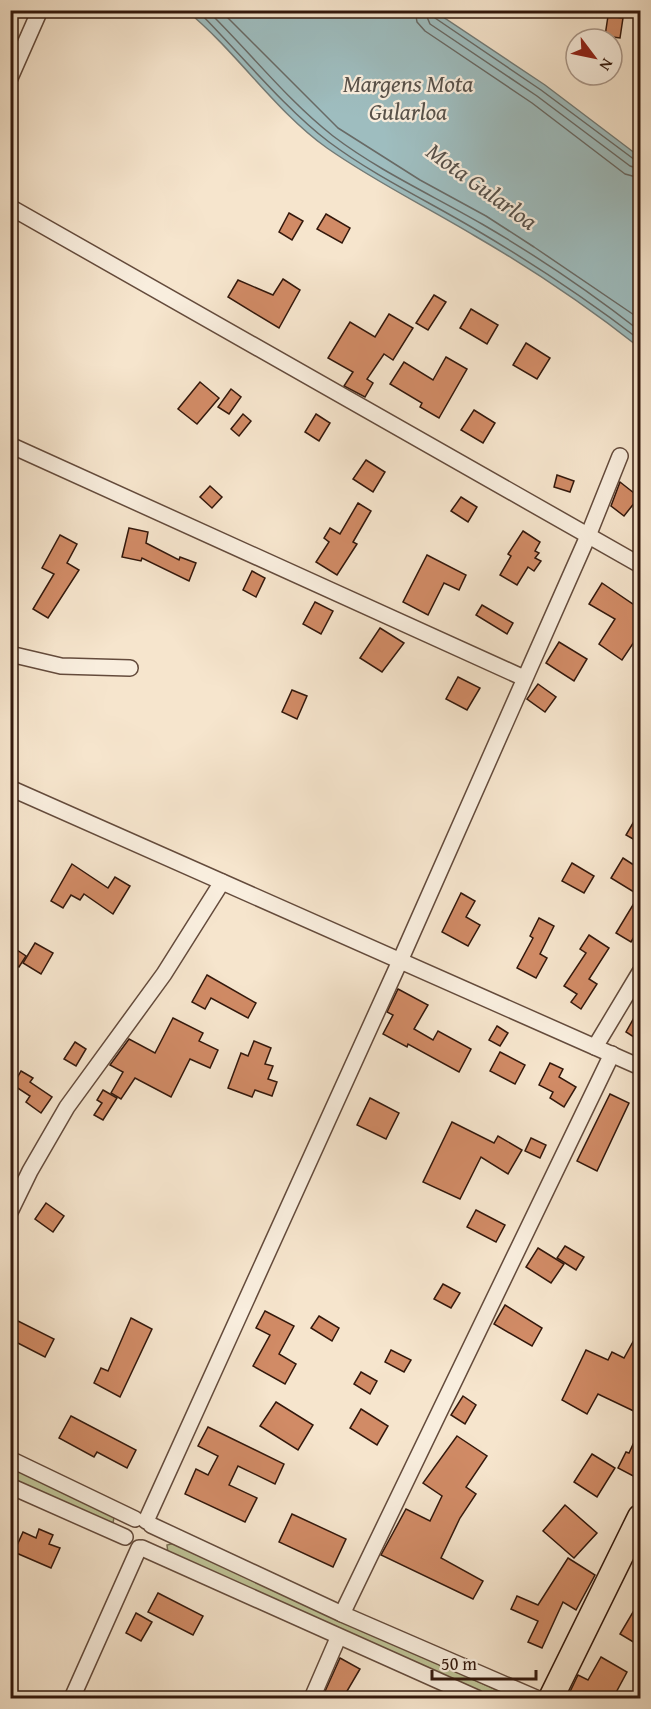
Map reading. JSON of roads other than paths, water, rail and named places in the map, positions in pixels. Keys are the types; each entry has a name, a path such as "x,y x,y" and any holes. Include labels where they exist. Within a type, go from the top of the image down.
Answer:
{"main road":[{"path":"551,1698 640,1517"}],"street":[{"path":"10,78 40,10"},
{"path":"10,207 640,565"},
{"path":"10,445 524,678"},
{"path":"144,1522 400,962 588,536 620,456"},
{"path":"10,654 61,666 130,668"},
{"path":"10,788 640,1067"},
{"path":"10,1212 30,1171 67,1107 164,974 222,882"},
{"path":"595,1047 640,972"},
{"path":"342,1614 612,1054"},
{"path":"10,1459 342,1614 536,1698"},
{"path":"10,1486 124,1537 132,1547 140,1548 477,1698"},
{"path":"124,1537 126,1526 144,1522"},
{"path":"72,1698 140,1548 153,1539 144,1522"},
{"path":"312,1698 338,1638"}],"water":[{"name":"Margens Mota Gularloa","path":"187,11 434,11 545,85 640,157 640,348 580,303 518,262 327,148 290,116 223,44"}],"water label":[{"name":"Mota Gularloa","path":"482,186"}]}
